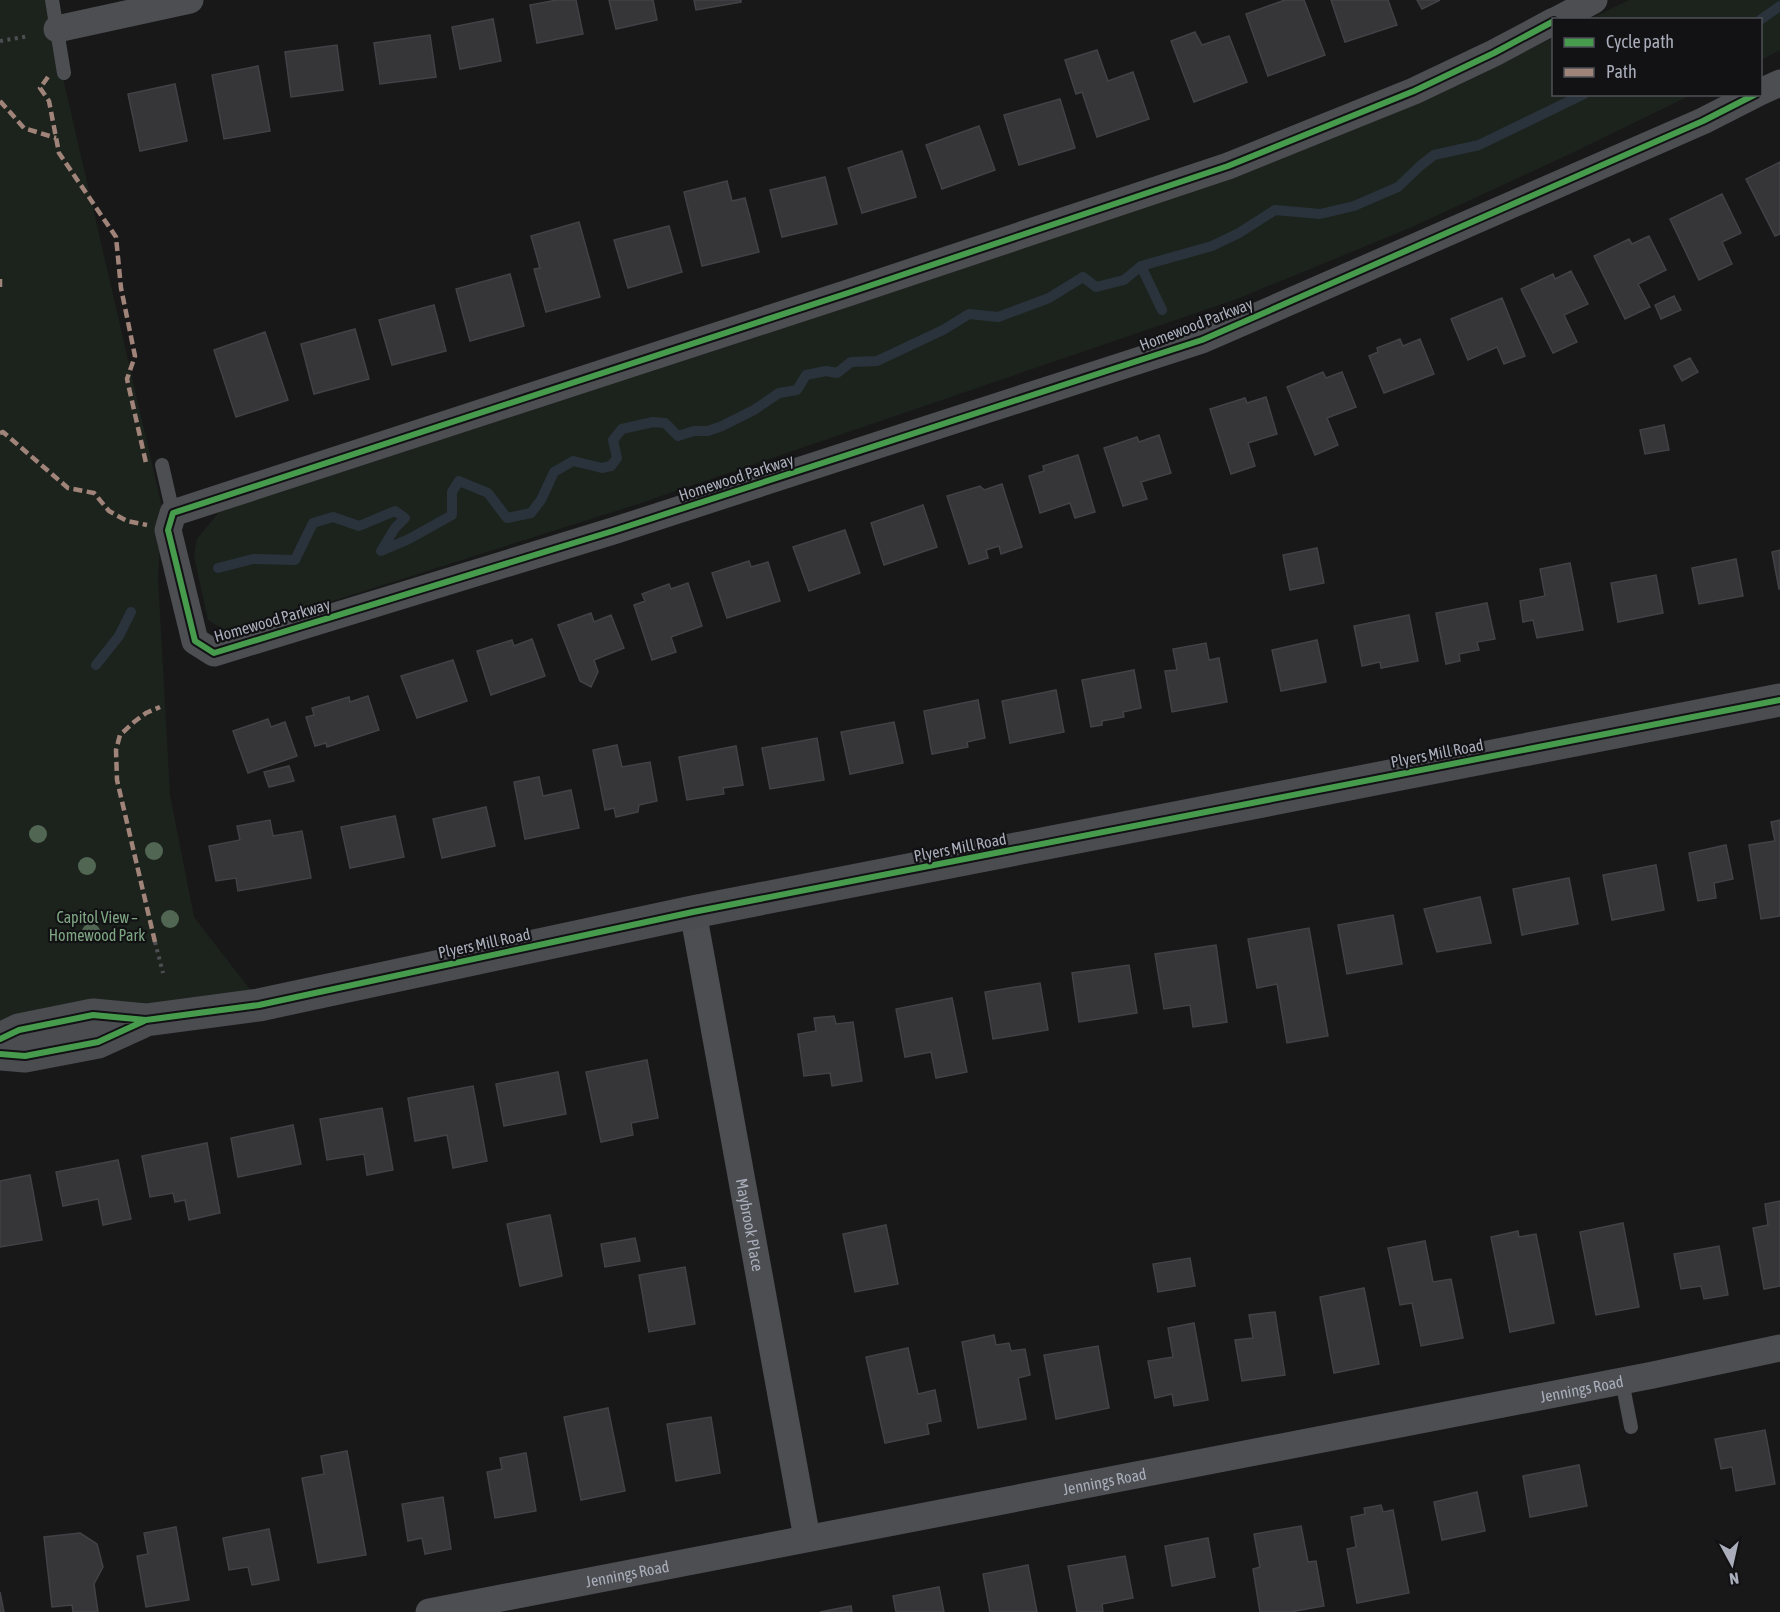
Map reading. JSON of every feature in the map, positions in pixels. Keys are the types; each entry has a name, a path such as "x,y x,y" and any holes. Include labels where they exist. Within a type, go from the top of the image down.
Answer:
{"street":[{"path":"48,32 189,0"},
{"path":"1559,18 1594,0"},
{"path":"173,513 699,342 1216,170 1414,91 1494,53 1552,22"},
{"path":"1762,92 1780,83"},
{"name":"Homewood Parkway","path":"173,513 168,530 195,641 214,653 625,527 1202,340 1692,126 1752,96"},
{"name":"Plyers Mill Road","path":"0,1039 19,1030 93,1015 146,1020 260,1005 693,912 1780,700"},
{"name":"Maybrook Place","path":"693,912 807,1538"},
{"name":"Plyers Mill Road","path":"0,1054 25,1056 98,1042 146,1020"},
{"name":"Jennings Road","path":"429,1612 1622,1381 1780,1348"}],"lane":[{"path":"52,0 48,32 64,73"},
{"path":"162,465 173,513"},
{"path":"1622,1381 1632,1427"}],"path":[{"path":"0,41 48,32"},
{"path":"156,942 163,973"}],"green space":[{"name":"Capitol View – Homewood Park","path":"0,0 45,0 162,507 158,578 170,795 194,917 255,996 0,1047"},
{"path":"1629,0 1780,0 1780,50 1762,59 1762,18 1592,18"},
{"path":"1552,38 1552,96 1689,96 1412,227 1237,299 635,505 241,630 223,629 208,620 194,556 197,539 219,512 1115,217 1374,121"}],"building":[{"path":"557,0 576,0 583,34 537,43 530,5"},
{"path":"609,0 653,0 657,20 616,29"},
{"path":"694,0 741,0 741,2 696,10"},
{"path":"1285,0 1304,0 1325,55 1268,76 1246,14"},
{"path":"1331,0 1388,0 1397,25 1345,42"},
{"path":"1417,0 1440,0 1422,9"},
{"path":"493,19 501,61 460,69 452,27"},
{"path":"1195,32 1202,45 1229,36 1247,82 1194,102 1171,41"},
{"path":"430,35 436,77 380,84 374,43"},
{"path":"337,45 343,90 291,97 285,52"},
{"path":"1097,50 1108,81 1133,72 1149,119 1097,137 1082,92 1076,94 1065,60"},
{"path":"258,66 270,131 224,139 212,75"},
{"path":"175,84 187,141 140,151 128,94"},
{"path":"1060,99 1075,148 1019,165 1004,115"},
{"path":"979,126 995,170 942,189 926,145"},
{"path":"902,151 916,197 862,213 848,168"},
{"path":"1780,162 1780,234 1775,236 1746,179"},
{"path":"825,177 837,224 782,237 770,190"},
{"path":"727,181 732,201 745,198 759,252 702,266 684,192"},
{"path":"1722,194 1741,233 1722,242 1732,264 1699,280 1670,219"},
{"path":"579,222 600,297 546,312 534,269 540,268 531,236"},
{"path":"669,226 682,272 628,288 614,240"},
{"path":"1649,236 1666,270 1638,284 1650,307 1625,319 1594,256 1629,239 1632,244"},
{"path":"1571,271 1588,304 1564,315 1577,342 1553,353 1521,289 1553,274 1555,279"},
{"path":"510,274 524,326 470,341 456,289"},
{"path":"1674,296 1681,310 1661,319 1655,305"},
{"path":"1502,298 1525,356 1504,364 1497,347 1468,360 1451,319"},
{"path":"434,305 446,351 392,365 379,320"},
{"path":"355,329 369,379 314,394 301,344"},
{"path":"265,332 288,400 236,417 214,350"},
{"path":"1400,339 1403,346 1420,339 1434,374 1384,393 1369,356 1378,352 1377,348"},
{"path":"1690,358 1698,372 1682,381 1674,366"},
{"path":"1323,372 1326,378 1342,372 1356,407 1327,418 1338,445 1315,455 1287,387"},
{"path":"1266,397 1277,434 1248,443 1255,466 1231,474 1210,409 1245,398 1247,403"},
{"path":"1664,425 1669,450 1645,454 1640,430"},
{"path":"1159,435 1171,473 1141,482 1147,499 1123,506 1104,448 1137,437 1139,442"},
{"path":"1078,455 1095,512 1075,518 1070,503 1040,513 1029,476 1044,471 1043,466"},
{"path":"1002,484 1022,547 1001,554 999,546 986,550 988,558 969,564 947,496 980,486 984,490"},
{"path":"923,505 937,547 884,565 871,523"},
{"path":"845,530 860,573 809,591 793,547"},
{"path":"1317,548 1324,583 1290,590 1283,555"},
{"path":"1780,550 1780,589 1779,589 1772,552"},
{"path":"1736,559 1743,596 1699,604 1692,568"},
{"path":"749,561 751,567 768,562 780,601 727,618 712,573"},
{"path":"1570,563 1583,630 1537,638 1533,620 1523,622 1520,601 1545,596 1540,569"},
{"path":"1656,575 1663,613 1618,622 1611,583"},
{"path":"688,583 702,626 671,637 676,652 652,660 634,605 645,601 642,594 669,584 671,589"},
{"path":"1487,603 1495,639 1477,642 1479,650 1459,654 1460,661 1446,664 1436,613"},
{"path":"591,613 594,622 611,615 624,648 594,660 598,672 591,687 580,681 558,625"},
{"path":"1409,615 1418,661 1381,668 1380,662 1362,666 1354,626"},
{"path":"532,639 545,676 491,695 477,651 512,640 514,646"},
{"path":"1317,640 1326,682 1281,691 1272,650"},
{"path":"1206,643 1209,660 1219,658 1227,702 1172,712 1165,671 1177,670 1173,649"},
{"path":"453,660 467,701 417,718 401,676"},
{"path":"1134,670 1141,708 1123,712 1124,717 1102,721 1102,725 1091,727 1082,680"},
{"path":"1056,690 1064,732 1010,743 1002,701"},
{"path":"368,696 379,730 327,747 326,743 315,746 306,717 314,715 312,708 349,697 350,702"},
{"path":"978,700 985,738 967,742 968,747 932,754 924,711"},
{"path":"268,719 271,727 285,722 297,756 248,773 233,731"},
{"path":"894,722 903,763 850,774 841,732"},
{"path":"817,738 824,780 770,789 762,748"},
{"path":"617,745 622,767 650,762 657,801 639,805 638,812 616,817 614,808 605,810 593,750"},
{"path":"736,746 743,785 723,788 724,794 687,800 679,757"},
{"path":"289,766 294,781 269,787 264,772"},
{"path":"539,777 543,796 571,790 579,828 525,839 514,782"},
{"path":"486,807 495,846 442,858 433,819"},
{"path":"395,816 404,857 350,868 341,827"},
{"path":"270,820 273,836 302,831 311,878 238,891 236,878 216,881 209,846 240,840 237,826"},
{"path":"1780,820 1780,916 1761,919 1749,845 1775,841 1771,822"},
{"path":"1726,845 1733,879 1714,883 1716,898 1698,901 1689,853"},
{"path":"1656,865 1664,910 1612,920 1603,875"},
{"path":"1569,878 1578,924 1522,935 1513,889"},
{"path":"1480,897 1491,943 1437,952 1424,909"},
{"path":"1393,915 1402,964 1347,974 1338,925"},
{"path":"1309,928 1328,1036 1287,1043 1277,984 1257,988 1248,939"},
{"path":"1216,945 1227,1022 1193,1027 1190,1005 1164,1009 1155,954"},
{"path":"1129,965 1137,1013 1079,1022 1072,973"},
{"path":"1040,983 1048,1030 993,1039 985,992"},
{"path":"952,998 967,1072 936,1078 931,1052 905,1057 896,1009"},
{"path":"834,1016 836,1024 853,1022 862,1081 832,1086 830,1073 804,1076 798,1034 816,1031 814,1018"},
{"path":"647,1060 658,1118 631,1123 633,1135 601,1142 586,1072"},
{"path":"558,1072 566,1114 504,1126 496,1084"},
{"path":"473,1086 487,1161 453,1168 447,1135 415,1141 408,1098"},
{"path":"382,1108 393,1170 367,1175 364,1154 327,1160 320,1119"},
{"path":"293,1125 301,1164 238,1177 231,1138"},
{"path":"207,1143 220,1213 189,1220 185,1200 175,1202 173,1193 150,1197 142,1156"},
{"path":"118,1160 131,1219 103,1225 98,1199 63,1206 56,1172"},
{"path":"30,1175 42,1240 0,1247 0,1181"},
{"path":"1780,1201 1780,1286 1764,1289 1753,1228 1768,1225 1765,1204"},
{"path":"550,1215 562,1276 520,1286 507,1224"},
{"path":"1623,1223 1639,1307 1596,1315 1580,1232"},
{"path":"886,1225 898,1284 855,1292 843,1234"},
{"path":"1518,1231 1519,1237 1536,1234 1554,1323 1510,1332 1491,1237"},
{"path":"635,1238 640,1261 605,1267 601,1244"},
{"path":"1425,1241 1433,1282 1451,1279 1463,1338 1421,1346 1412,1303 1400,1305 1388,1248"},
{"path":"1719,1246 1728,1295 1704,1299 1701,1286 1681,1289 1674,1254"},
{"path":"1190,1258 1195,1286 1158,1292 1153,1264"},
{"path":"685,1267 695,1324 649,1332 639,1275"},
{"path":"1364,1288 1379,1364 1334,1373 1320,1297"},
{"path":"1275,1312 1285,1375 1242,1381 1235,1340 1253,1338 1249,1315"},
{"path":"1194,1323 1208,1400 1174,1406 1172,1394 1155,1398 1148,1361 1173,1357 1168,1328"},
{"path":"994,1335 996,1345 1009,1343 1011,1351 1025,1349 1030,1375 1018,1378 1026,1419 978,1428 962,1342"},
{"path":"1098,1346 1109,1408 1056,1419 1044,1355"},
{"path":"908,1348 918,1394 935,1390 941,1421 927,1424 929,1434 885,1443 866,1357"},
{"path":"608,1408 625,1491 581,1500 564,1417"},
{"path":"711,1417 720,1473 676,1481 667,1424"},
{"path":"1765,1430 1775,1484 1736,1491 1732,1467 1721,1469 1715,1439"},
{"path":"347,1451 366,1555 318,1563 302,1478 324,1474 321,1456"},
{"path":"526,1453 536,1511 495,1518 487,1472 502,1469 500,1458"},
{"path":"1579,1465 1587,1506 1530,1517 1523,1476"},
{"path":"1477,1492 1485,1531 1442,1540 1434,1502"},
{"path":"443,1497 451,1549 425,1554 422,1538 408,1541 402,1504"},
{"path":"1381,1505 1383,1512 1393,1510 1409,1593 1357,1603 1347,1549 1356,1547 1351,1517 1365,1514 1364,1508"},
{"path":"1301,1526 1308,1562 1316,1561 1324,1606 1290,1612 1260,1612 1253,1569 1260,1567 1254,1534"},
{"path":"176,1527 189,1600 146,1607 137,1556 148,1554 144,1533"},
{"path":"269,1529 279,1580 252,1585 248,1567 229,1570 223,1538"},
{"path":"80,1533 97,1544 103,1567 94,1584 98,1612 73,1612 72,1605 52,1607 44,1537"},
{"path":"1208,1538 1215,1577 1172,1586 1165,1546"},
{"path":"1125,1556 1133,1598 1102,1604 1103,1612 1077,1612 1068,1566"},
{"path":"1028,1565 1037,1612 990,1612 983,1574"},
{"path":"939,1587 944,1612 896,1612 893,1596"},
{"path":"0,1592 4,1612 0,1612"},
{"path":"851,1606 852,1612 820,1612"}],"waterway":[{"path":"1762,19 1780,6"},
{"path":"218,568 253,559 295,560 313,523 333,517 359,526 395,511 405,518 395,528 381,551 409,539 452,515 452,492 459,481 488,493 507,518 531,513 541,500 554,472 573,461 602,468 611,466 617,458 613,440 622,429 653,422 665,423 678,436 694,431 708,431 754,410 779,393 797,390 806,375 826,371 837,373 851,362 877,361 943,330 969,314 998,317 1049,298 1083,277 1096,287 1124,280 1141,266 1212,246 1239,233 1275,210 1320,214 1354,206 1398,187 1434,155 1479,145 1580,96"},
{"path":"1141,266 1162,310"},
{"path":"96,665 119,636 131,612"}],"marked path":[{"path":"48,77 40,88 49,101 59,153 116,237 121,288 135,356 127,379 146,463"},
{"path":"0,101 24,128 56,138"},
{"path":"0,279 0,287"},
{"path":"0,433 3,432 68,488 94,493 109,511 127,521 147,525"},
{"path":"155,942 117,780 116,750 120,735 146,713 160,707"}],"cycle path":[{"path":"1552,22 1414,91 1228,166 848,293 173,513 168,530 195,641 214,653 613,531 1202,340 1703,121 1752,96"},
{"path":"0,1039 19,1030 93,1015 146,1020 259,1005 693,912 1780,700"},
{"path":"0,1054 25,1056 98,1042 144,1021"}]}
